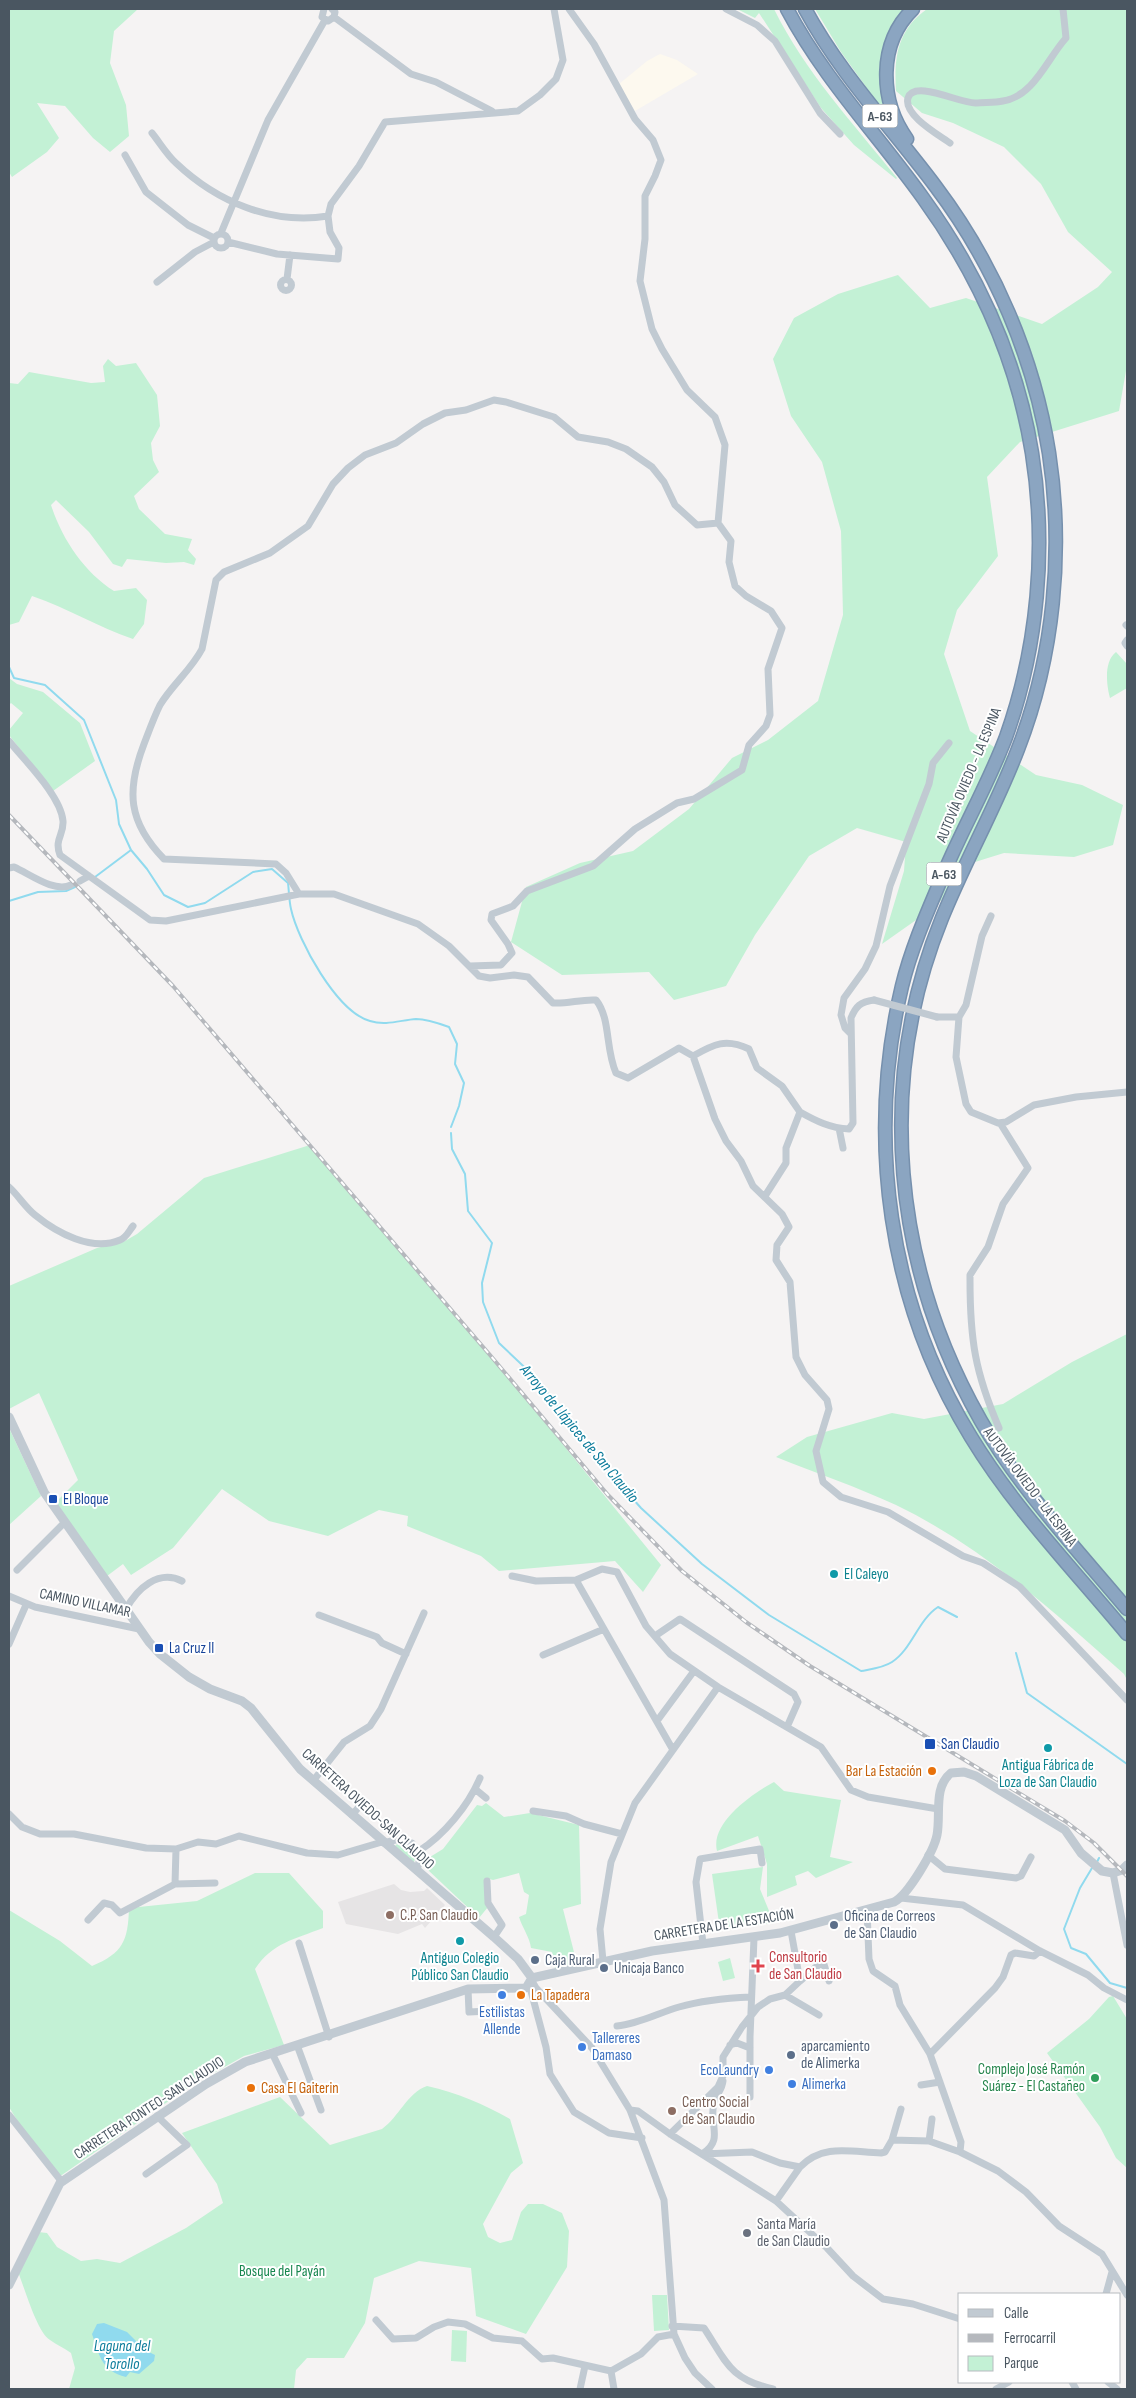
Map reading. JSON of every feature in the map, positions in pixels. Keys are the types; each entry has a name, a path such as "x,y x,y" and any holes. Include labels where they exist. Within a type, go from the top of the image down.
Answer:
{"highway":[{"path":"781,9 828,82 848,103"},
{"name":"AUTOVÍA OVIEDO - LA ESPINA","path":"787,9 806,44 848,103 923,198 964,261 988,309 1007,356 1023,407 1032,454 1040,522 1038,581 1032,638 1020,692 1001,748 925,917 903,982 891,1043 884,1104 885,1164 891,1223 903,1277 919,1329 942,1383 969,1434 1023,1511 1127,1634"},
{"name":"AUTOVÍA OVIEDO - LA ESPINA","path":"805,9 827,46 960,220 1011,317 1038,402 1049,453 1056,521 1055,583 1047,642 1036,695 1019,747 941,919 919,986 907,1043 902,1104 901,1161 907,1219 918,1272 935,1323 956,1373 981,1422 1034,1498 1127,1609"},
{"path":"913,9 894,36 888,53 886,85 889,100 902,132 948,196 960,220"}],"street":[{"path":"157,282 221,234 268,120 324,20 323,9"},
{"path":"332,9 335,12 334,17"},
{"path":"228,242 255,250 338,260 339,248 330,232 328,216 331,204 359,166 384,122 492,111 518,111 540,95 556,79 563,60 554,9"},
{"path":"470,966 501,965 512,953 491,920 492,914 496,911 513,906 527,891 593,866 635,829 677,803 694,799 742,770 749,745 766,726 770,715 768,669 782,628 771,610 746,596 735,586 729,562 732,541 718,523 725,445 715,417 687,390 662,349 649,320 640,281 644,239 644,196 661,160 653,140 635,119 594,44 569,9"},
{"path":"726,9 757,26 775,42 820,113 840,134"},
{"path":"950,143 913,114 908,107 908,98 918,89 968,103 1004,101 1025,91 1042,72 1053,52 1066,38 1063,9"},
{"path":"324,20 331,20 334,17"},
{"path":"334,17 411,74 436,82 492,111"},
{"path":"152,133 175,162 206,188 233,203 275,215 311,218 328,216"},
{"path":"125,155 146,192 188,225 214,240 221,248 228,242"},
{"path":"221,234 227,236 228,242"},
{"path":"287,280 290,255"},
{"path":"296,895 286,873 276,864 164,859 151,846 142,832 134,813 132,784 139,758 160,705 197,659 202,649 216,580 224,572 270,553 308,526 333,484 348,468 365,455 396,443 423,424 445,414 466,410 494,400 554,417 578,437 608,442 626,449 652,467 664,482 675,505 697,525 718,523"},
{"path":"1127,640 1125,643 1127,646"},
{"path":"9,741 55,798 63,822 56,846 60,855 150,920 166,921 296,895 334,894 418,924 449,946 478,976 490,978 514,975 528,977 553,1003 566,1004 586,999 596,1000 604,1010 609,1057 616,1073 628,1078 679,1048 693,1056 714,1120 726,1141 741,1161 753,1186 782,1214 789,1227 777,1245 776,1260 790,1282 796,1357 805,1375 827,1400 829,1409 816,1451 823,1482 841,1497 888,1512 963,1556 982,1563 1014,1582 1127,1700"},
{"path":"851,1034 845,1028 841,1015 844,998 865,968 876,946 890,886 929,784 933,763 949,743"},
{"path":"9,868 14,867 52,886 65,888 71,885"},
{"path":"80,881 89,876"},
{"path":"991,916 982,936 966,1004 959,1017 956,1057 966,1104 971,1112 1000,1123 1006,1122 1034,1105 1076,1097 1127,1092"},
{"path":"693,1056 713,1044 735,1042 749,1049 757,1068 782,1086 800,1112 817,1122 849,1129 853,1123 851,1018 855,1007 863,1001 874,1000 937,1016 959,1017"},
{"path":"765,1196 786,1162 786,1148 800,1112"},
{"path":"999,1428 974,1359 971,1340 970,1274 988,1247 1003,1204 1028,1168 1000,1123"},
{"path":"839,1128 843,1148"},
{"path":"9,1187 37,1216 65,1233 91,1244 100,1245 122,1240 133,1226"},
{"name":"CARRETERA OVIEDO-SAN CLAUDIO","path":"9,1417 44,1492 139,1629 160,1654 174,1666 210,1689 242,1701 251,1708 285,1752 313,1781 494,1937 518,1959 532,1980"},
{"path":"17,1570 65,1522"},
{"path":"512,1576 536,1581 576,1580 602,1569 617,1572 646,1626 670,1654 718,1687 821,1747 847,1786 856,1793 868,1798 938,1809"},
{"path":"126,1609 133,1596 155,1580 168,1576 182,1581"},
{"path":"576,1580 673,1750"},
{"name":"CAMINO VILLAMAR","path":"9,1596 26,1605 139,1629"},
{"name":"CAMINO VILLAMAR","path":"9,1644 15,1635 26,1605"},
{"path":"313,1781 344,1742 370,1726 382,1709 424,1613"},
{"path":"319,1614 377,1637 382,1643 406,1654"},
{"path":"656,1636 680,1619 794,1694 798,1702 787,1727"},
{"path":"543,1655 604,1629"},
{"path":"657,1721 694,1671"},
{"path":"603,1960 600,1929 611,1862 635,1803 718,1687"},
{"path":"1127,1864 1122,1870 1113,1873 1102,1871 1092,1864 1076,1847 1065,1830 976,1776 964,1772 951,1773 942,1786 938,1809 937,1836 928,1855 901,1898 963,1905 1040,1951 1088,1975 1104,1988 1127,2000"},
{"path":"419,1851 438,1838 475,1789 480,1778"},
{"path":"475,1789 486,1798"},
{"path":"352,1815 364,1801"},
{"path":"533,1812 566,1816 584,1824 622,1834"},
{"path":"9,1814 22,1827 40,1834 74,1834 146,1848 176,1850 198,1842 224,1843 240,1836 307,1852 338,1855 383,1843 406,1840 412,1842 419,1851 420,1861 417,1871"},
{"path":"175,1884 176,1850"},
{"path":"703,1944 696,1882 700,1859 760,1850 762,1863"},
{"path":"928,1855 945,1869 1016,1878 1021,1876 1030,1857"},
{"path":"1113,1873 1127,1945"},
{"path":"487,1881 488,1903 502,1925 494,1937"},
{"path":"88,1920 104,1902 112,1905 120,1913 175,1884 215,1883"},
{"name":"CARRETERA DE LA ESTACIÓN","path":"532,1980 603,1960 754,1938 791,1930 867,1910 901,1898"},
{"path":"867,1910 869,1959 872,1971 895,1986 900,2005 930,2054 962,2142 960,2152"},
{"path":"791,1930 800,1981"},
{"path":"750,2097 751,1997 754,1938"},
{"path":"299,1943 329,2036"},
{"path":"930,2054 995,1988 1003,1976 1011,1955 1015,1953 1034,1956 1040,1951"},
{"path":"702,2154 711,2148 715,2139 713,2106 722,2090 723,2058 739,2031 752,2017 758,2007 770,1999 785,1995 823,1961 829,1981"},
{"path":"532,1980 536,1988 592,2048 630,2110 664,2200 674,2334 695,2374 712,2389"},
{"path":"532,1980 531,1991 546,2047 550,2074 574,2112 609,2133 642,2138"},
{"name":"CARRETERA PONTEO-SAN CLAUDIO","path":"9,2285 11,2274 62,2182 157,2116 245,2062 468,1990 526,1988 532,1980"},
{"path":"468,1990 469,2012 489,2012"},
{"path":"785,1995 819,2015"},
{"path":"617,2026 634,2024 678,2007 710,2000 751,1997"},
{"path":"739,2031 746,2032 750,2037"},
{"path":"730,2045 741,2037 750,2037"},
{"path":"730,2045 737,2043 750,2048"},
{"path":"297,2045 321,2110"},
{"path":"272,2053 301,2113"},
{"path":"670,2134 718,2087 723,2076"},
{"path":"921,2085 940,2082"},
{"path":"776,2201 800,2167 810,2157 825,2151 885,2152 892,2140 901,2109"},
{"path":"630,2110 638,2111 670,2134 776,2201 827,2248 853,2276 883,2299 913,2304 958,2318"},
{"path":"9,2114 62,2182"},
{"path":"146,2174 187,2145 157,2116"},
{"path":"929,2141 932,2119"},
{"path":"892,2140 929,2141 960,2152 998,2171 1026,2192 1059,2226 1102,2254 1127,2294"},
{"path":"702,2154 752,2152 780,2163 800,2167"},
{"path":"1106,2293 1112,2272"},
{"path":"376,2320 393,2339 416,2338 434,2327 448,2322 465,2324 493,2338 522,2342 542,2359 553,2358 610,2371 641,2354 658,2337 674,2334"},
{"path":"672,2326 704,2328 721,2358 737,2374 756,2385 773,2389"},
{"path":"580,2389 584,2366"},
{"path":"610,2371 614,2389"}],"shaded area":[{"path":"660,54 677,60 698,74 635,111 619,84 647,61"},
{"name":"C.P. San Claudio","path":"394,1884 401,1890 410,1892 424,1891 427,1888 445,1905 425,1928 422,1924 398,1934 346,1924 338,1902"}],"green space":[{"path":"9,9 138,9 114,31 110,63 126,105 129,136 110,152 93,138 65,106 37,103 59,138 47,152 12,177 9,172"},
{"path":"737,9 774,9 786,32 815,76 896,179 854,145 821,108 759,13 755,18"},
{"path":"815,9 908,9 891,34 889,119 841,52"},
{"path":"927,9 1127,9 1127,365 1119,411 1020,442 987,477 998,556 957,610 944,654 970,731 1036,775 1082,785 1123,805 1113,845 1074,857 1004,853 975,862 936,906 882,944 904,871 906,842 857,828 809,856 755,935 726,986 674,1000 649,972 562,975 511,942 526,887 580,863 633,851 689,809 732,758 768,740 818,701 843,615 841,531 822,462 791,416 773,359 794,318 838,294 898,275 930,308 966,298 1042,324 1098,287 1112,272 1068,232 1041,184 1004,147 953,123 922,113 896,91 897,56 903,35 917,17"},
{"path":"108,359 116,366 136,363 157,395 160,426 151,443 153,460 159,472 134,496 139,509 165,534 192,539 188,550 196,559 194,565 184,562 166,563 127,559 122,567 113,564 89,532 56,500 51,505 61,530 75,554 93,574 114,591 136,588 147,600 144,624 133,639 32,596 19,622 9,625 9,383 18,384 29,372 91,383 105,382 103,366"},
{"path":"1116,652 1127,664 1127,688 1110,698 1107,675 1109,662"},
{"path":"9,678 17,684 43,692 80,723 95,761 53,791 9,735 9,730 23,713 11,703 9,705"},
{"path":"310,1145 490,1355 661,1565 643,1592 615,1561 499,1571 481,1556 407,1526 408,1516 379,1510 328,1536 269,1521 222,1489 173,1548 131,1575 123,1564 107,1576 55,1503 78,1480 39,1393 9,1409 9,1286 97,1248 125,1241 137,1234 204,1178"},
{"path":"1127,1334 1127,1680 1124,1674 1043,1604 1015,1581 958,1540 896,1505 776,1457 807,1437 892,1413 924,1419 1003,1404 1072,1362"},
{"path":"9,1428 41,1496 9,1525"},
{"path":"774,1782 784,1791 841,1800 830,1857 853,1862 816,1878 808,1871 795,1876 797,1885 767,1897 767,1864 758,1836 717,1851 717,1840 726,1820 744,1802"},
{"path":"486,1803 504,1817 530,1813 579,1825 581,1904 563,1909 576,1960 580,1962 555,1968 552,1952 531,1948 519,1917 526,1914 529,1895 524,1892 519,1873 493,1880 486,1878 488,1907 479,1918 428,1870 430,1857 443,1849 477,1805 482,1806"},
{"path":"398,1843 406,1845 411,1849 415,1859 414,1863 395,1846"},
{"path":"763,1867 760,1889 774,1923 720,1930 712,1874"},
{"path":"255,1873 289,1873 323,1911 323,1928 285,1943 269,1953 255,1969 284,2045 244,2056 189,2087 59,2177 34,2148 9,2107 9,1910 60,1941 92,1966 111,1956 122,1945 127,1929 129,1908 197,1901"},
{"path":"730,1958 735,1978 723,1981 718,1962"},
{"name":"Complejo José Ramón Suárez - El Castañeo","path":"1113,1996 1127,2019 1127,2168 1116,2158 1100,2127 1047,2053 1089,2019 1109,1997"},
{"name":"Bosque del Payán","path":"427,2086 470,2100 510,2119 523,2163 511,2173 483,2224 488,2237 500,2243 512,2240 521,2212 528,2204 543,2204 562,2213 569,2231 567,2267 526,2334 476,2316 471,2268 419,2261 374,2278 365,2323 344,2358 307,2358 296,2370 294,2389 69,2389 75,2368 71,2353 50,2340 40,2328 18,2272 38,2232 47,2233 57,2247 81,2261 97,2259 120,2263 186,2228 223,2203 217,2184 182,2133 280,2097 330,2145 382,2129 414,2094"},
{"path":"652,2295 667,2295 669,2330 654,2331"},
{"path":"452,2330 467,2331 466,2362 451,2361"}],"water":[{"name":"Laguna del Torollo","path":"104,2323 127,2332 145,2350 155,2355 154,2361 139,2374 130,2372 126,2377 111,2371 102,2361 92,2334 97,2324"}],"waterway":[{"name":"Arroyo de Llápices de San Claudio","path":"9,667 14,678 45,685 84,720 116,800 119,824 131,850 147,869 164,895 188,907 205,903 253,872 272,869 288,883 290,906 295,923 310,956 332,990 357,1015 376,1022 388,1023 420,1019 449,1027 457,1044 455,1064 464,1083 459,1106 451,1127"},
{"path":"95,877 131,850"},
{"path":"9,901 38,892 66,891 75,887"},
{"name":"Arroyo de Llápices de San Claudio","path":"451,1133 452,1149 465,1174 468,1211 492,1243 482,1283 483,1302 499,1343 537,1379 594,1455 641,1508 702,1564 769,1615 861,1671 885,1666 892,1662 905,1650 925,1619 938,1607 957,1617"},
{"name":"Arroyo de Llápices de San Claudio","path":"1016,1653 1027,1693 1127,1764"},
{"name":"Arroyo de Llápices de San Claudio","path":"1097,1862 1099,1858"},
{"name":"Arroyo de Llápices de San Claudio","path":"1092,1868 1080,1888 1064,1929 1071,1948 1086,1954 1110,1983 1127,1988"}],"railway":[{"path":"9,815 173,986 608,1495 682,1571 746,1622 810,1666 1065,1821 1094,1843 1127,1876"}],"place":[{"name":"El Bloque","path":"53,1499"},
{"name":"El Caleyo","path":"834,1574"},
{"name":"La Cruz II","path":"159,1648"},
{"name":"San Claudio","path":"930,1744"},
{"name":"Antigua Fábrica de Loza de San Claudio","path":"1048,1748"},
{"name":"Bar La Estación","path":"932,1771"},
{"name":"C.P. San Claudio","path":"390,1915"},
{"name":"Oficina de Correos de San Claudio","path":"834,1925"},
{"name":"Antiguo Colegio Público San Claudio","path":"460,1941"},
{"name":"Caja Rural","path":"535,1960"},
{"name":"Consultorio de San Claudio","path":"758,1966"},
{"name":"Unicaja Banco","path":"604,1968"},
{"name":"Estilistas Allende","path":"502,1995"},
{"name":"La Tapadera","path":"521,1995"},
{"name":"Tallereres Damaso","path":"582,2047"},
{"name":"aparcamiento de Alimerka","path":"791,2055"},
{"name":"EcoLaundry","path":"769,2070"},
{"name":"Complejo José Ramón Suárez - El Castañeo","path":"1095,2078"},
{"name":"Alimerka","path":"792,2084"},
{"name":"Casa El Gaiterin","path":"251,2088"},
{"name":"Centro Social de San Claudio","path":"672,2111"},
{"name":"Santa María de San Claudio","path":"747,2233"}]}
